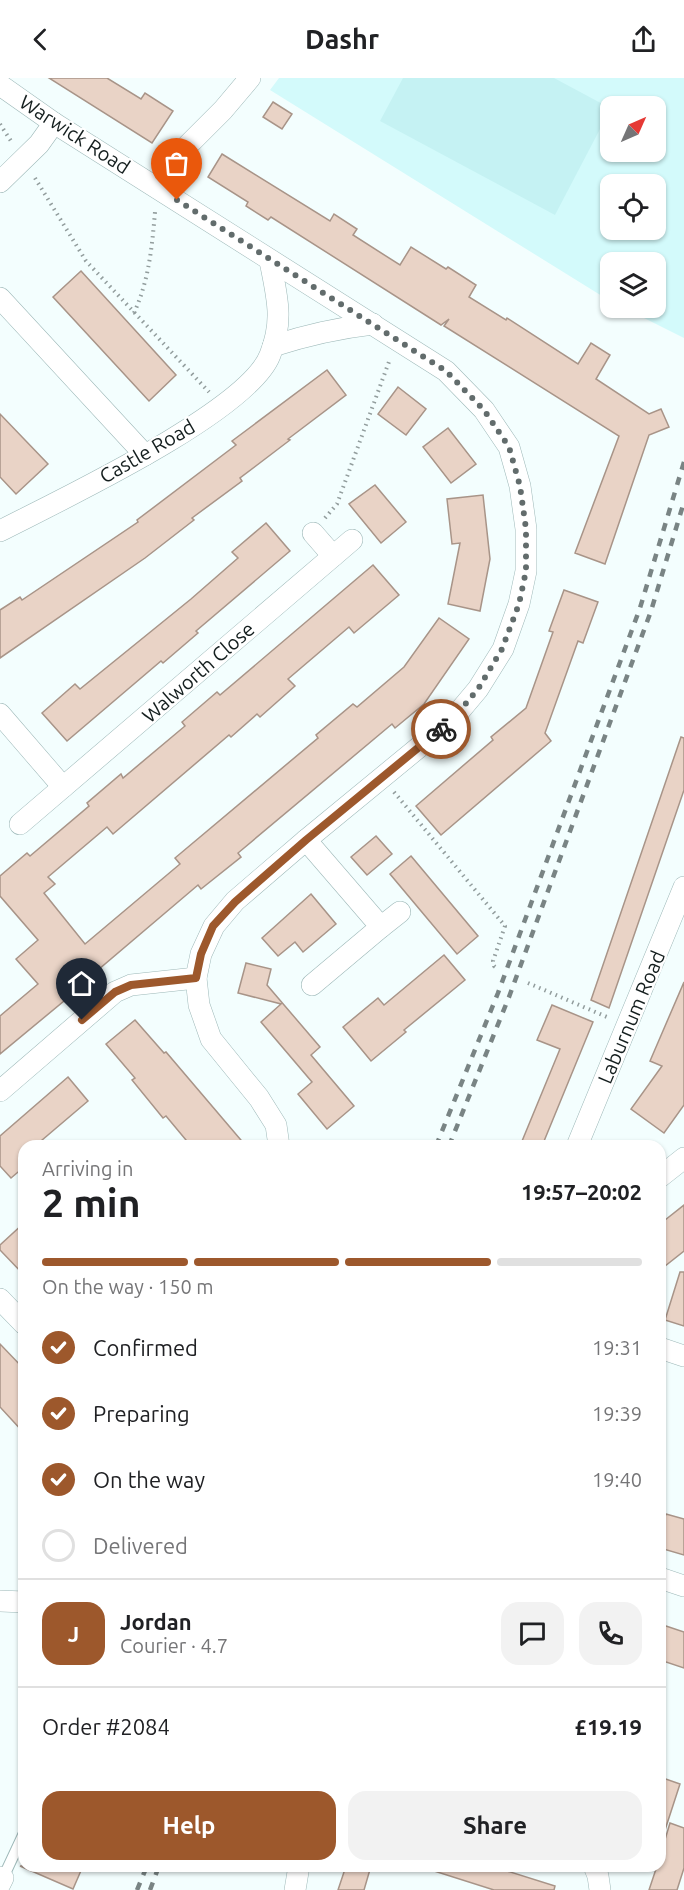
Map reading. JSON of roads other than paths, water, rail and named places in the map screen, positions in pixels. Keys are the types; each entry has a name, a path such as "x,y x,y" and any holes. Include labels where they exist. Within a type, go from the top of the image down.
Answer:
{"street":[{"path":"158,188 186,147 223,110 250,78"},
{"name":"Warwick Road","path":"0,85 54,123 270,261"},
{"path":"0,182 39,144 54,123"},
{"path":"270,261 446,371 484,410 509,447 520,486 526,529 526,571 519,604 502,649 478,689 452,720 306,840 235,902 213,926 201,954 196,978 199,1005 211,1039 259,1098 276,1125 278,1140"},
{"name":"Castle Road","path":"0,531 145,455 223,406 257,376 270,357 279,324 278,301 270,261"},
{"path":"0,298 145,455"},
{"path":"273,346 311,334 343,327 373,324"},
{"path":"313,533 333,556"},
{"name":"Walworth Close","path":"20,824 352,540"},
{"path":"0,714 63,787"},
{"path":"306,840 381,927"},
{"name":"Laburnum Road","path":"580,1140 627,1026 680,909 684,887"},
{"path":"312,985 400,912"},
{"path":"0,1091 115,992 131,985 196,978"},
{"path":"666,1172 684,1158"},
{"path":"0,1299 18,1317"},
{"path":"666,1350 684,1356"},
{"path":"666,1580 684,1586"},
{"path":"0,1601 18,1602"},
{"path":"295,1890 297,1872"},
{"path":"596,1872 600,1890"}],"lane":[{"path":"1,1880 18,1845"}],"railway":[{"path":"438,1140 498,993 640,608 684,462"},
{"path":"451,1140 509,997 651,611 684,502"},
{"path":"137,1890 144,1872"},
{"path":"150,1890 157,1872"}]}
